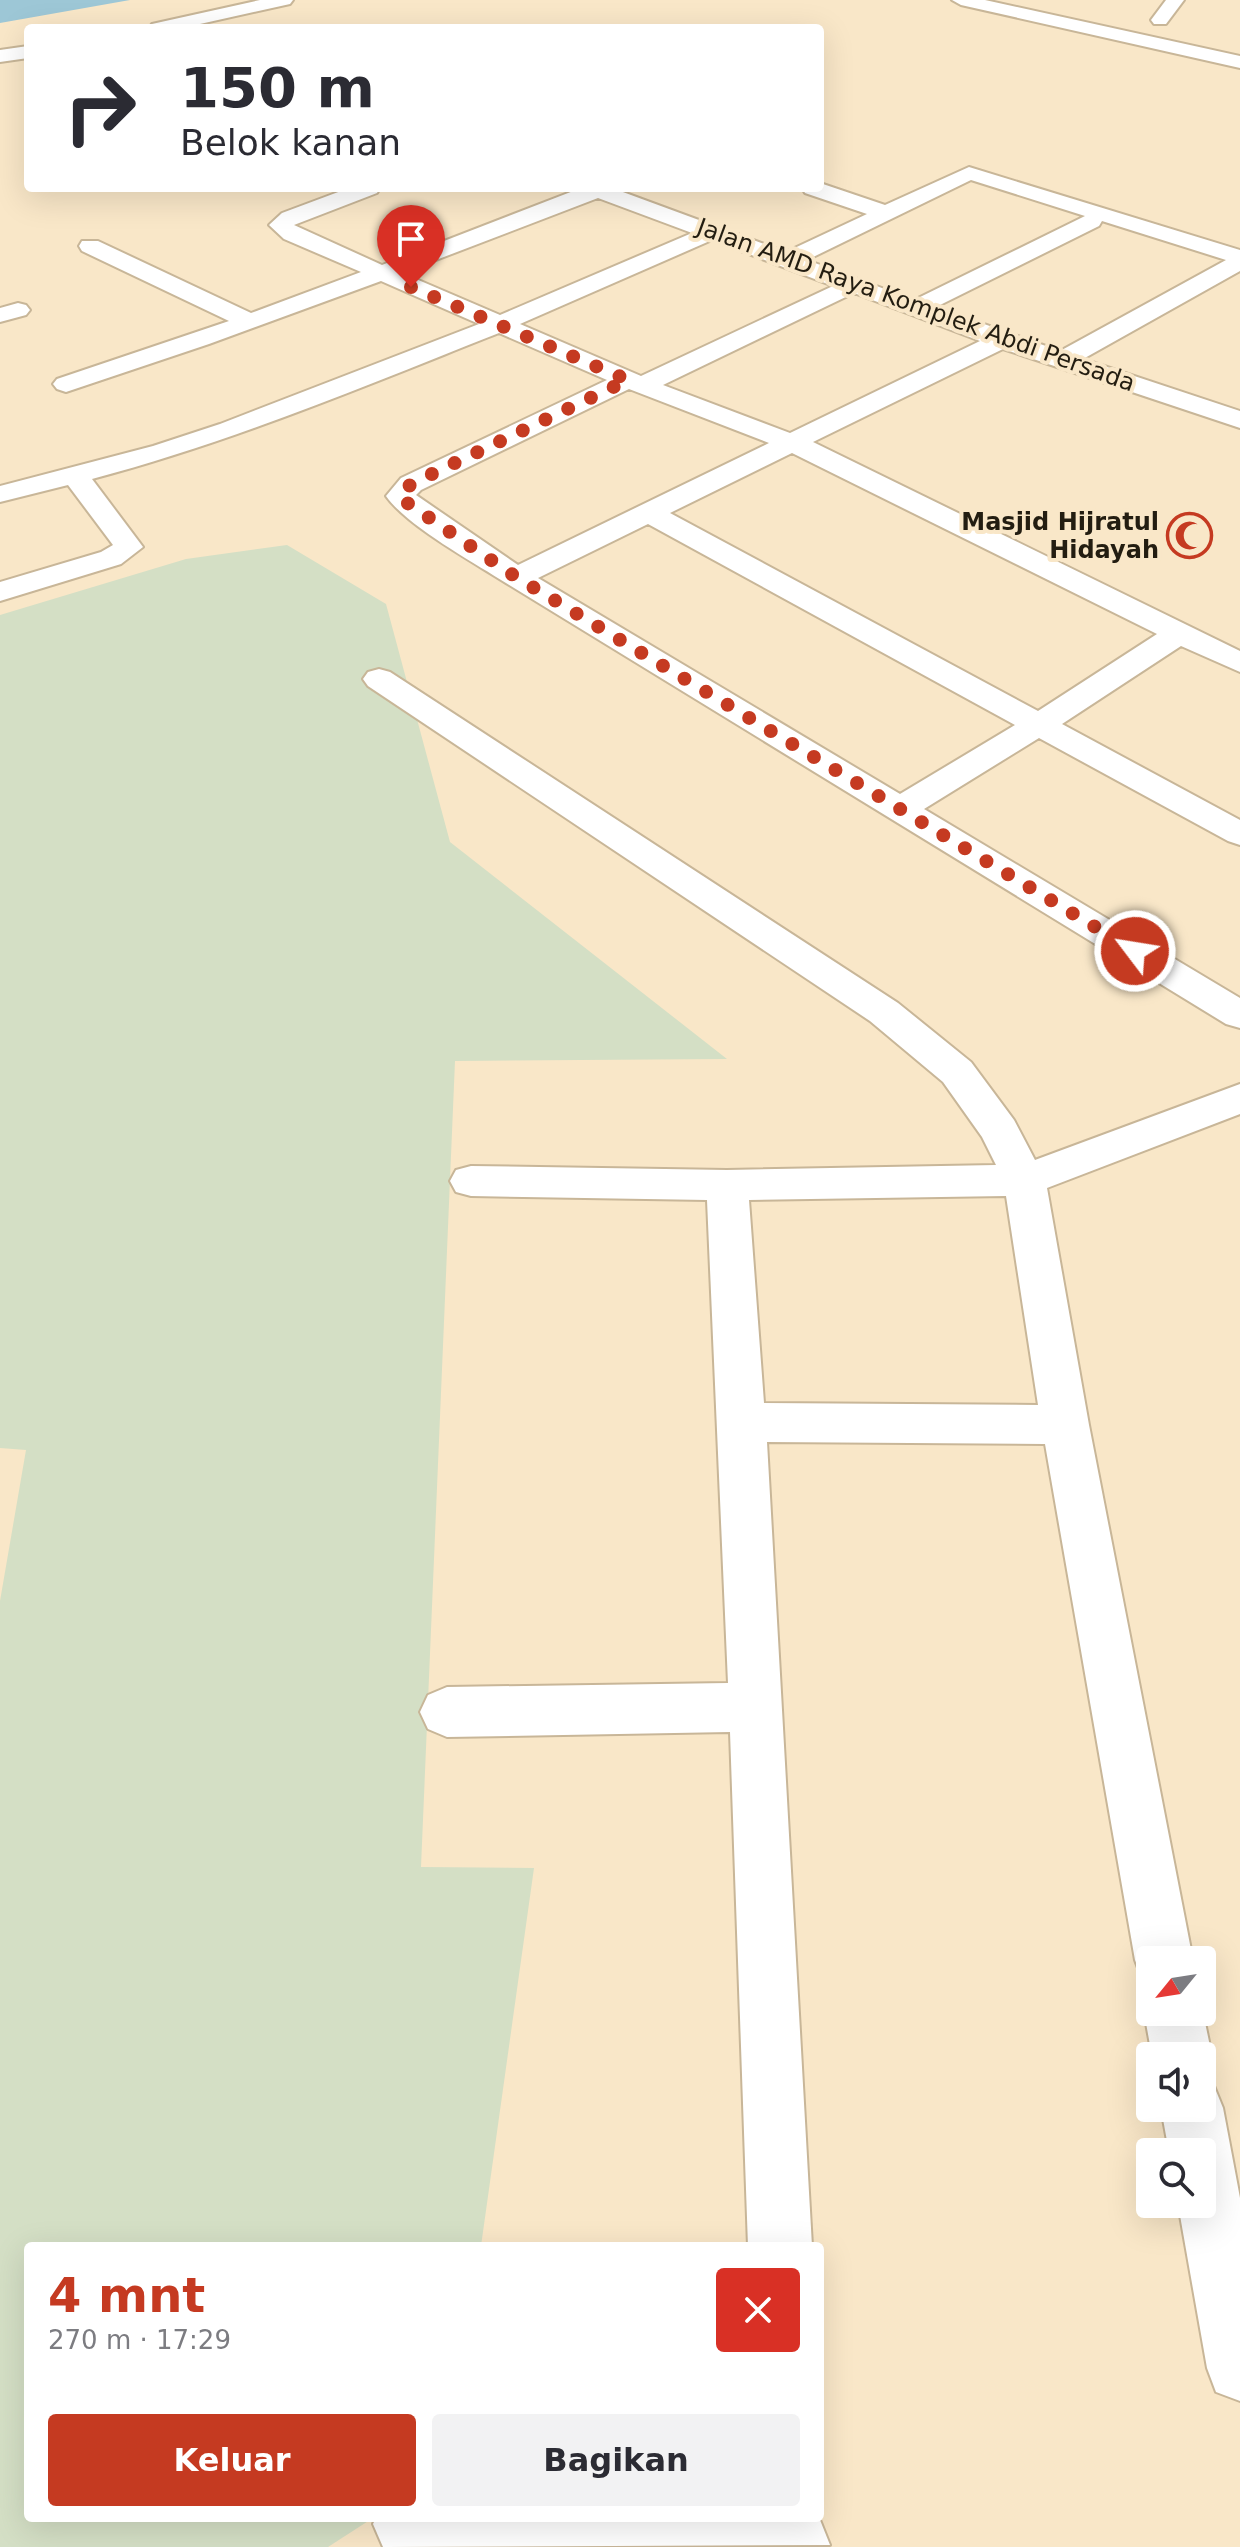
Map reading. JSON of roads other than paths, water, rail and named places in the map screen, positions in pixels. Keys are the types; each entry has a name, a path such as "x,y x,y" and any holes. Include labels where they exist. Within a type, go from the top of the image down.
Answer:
{"street":[{"path":"182,24 284,0"},
{"path":"961,0 1236,70"},
{"path":"1160,20 1175,0"},
{"path":"0,56 24,53"},
{"path":"788,260 969,173 1240,260"},
{"path":"358,192 290,218 280,225 292,234 498,325 635,383 793,443 1240,663"},
{"path":"66,384 382,274 587,192"},
{"name":"Jalan AMD Raya Komplek Abdi Persada","path":"604,192 1001,340 1235,412"},
{"path":"632,202 655,192"},
{"path":"824,192 884,212"},
{"path":"916,308 1091,221"},
{"path":"6,486 76,476 229,430 498,325 712,232"},
{"path":"90,246 249,321"},
{"path":"1063,360 1240,260"},
{"path":"853,285 411,484 400,496 417,511 516,577 1240,1015"},
{"path":"516,577 1001,340"},
{"path":"0,592 111,558 129,547 76,476"},
{"path":"649,513 1240,834"},
{"path":"899,809 1038,725 1179,633"},
{"path":"379,679 884,1012 957,1072 999,1130 1025,1180 1065,1425 1161,1946"},
{"path":"471,1181 727,1185 1025,1180 1240,1098"},
{"path":"727,1185 742,1422 780,2242"},
{"path":"742,1422 1065,1425"},
{"path":"447,1712 754,1707"},
{"path":"1212,2218 1240,2368"},
{"path":"408,2524 794,2537"}],"water":[{"path":"0,0 130,0 0,23"}],"place":[{"name":"Masjid Hijratul Hidayah","path":"1190,536"}]}
